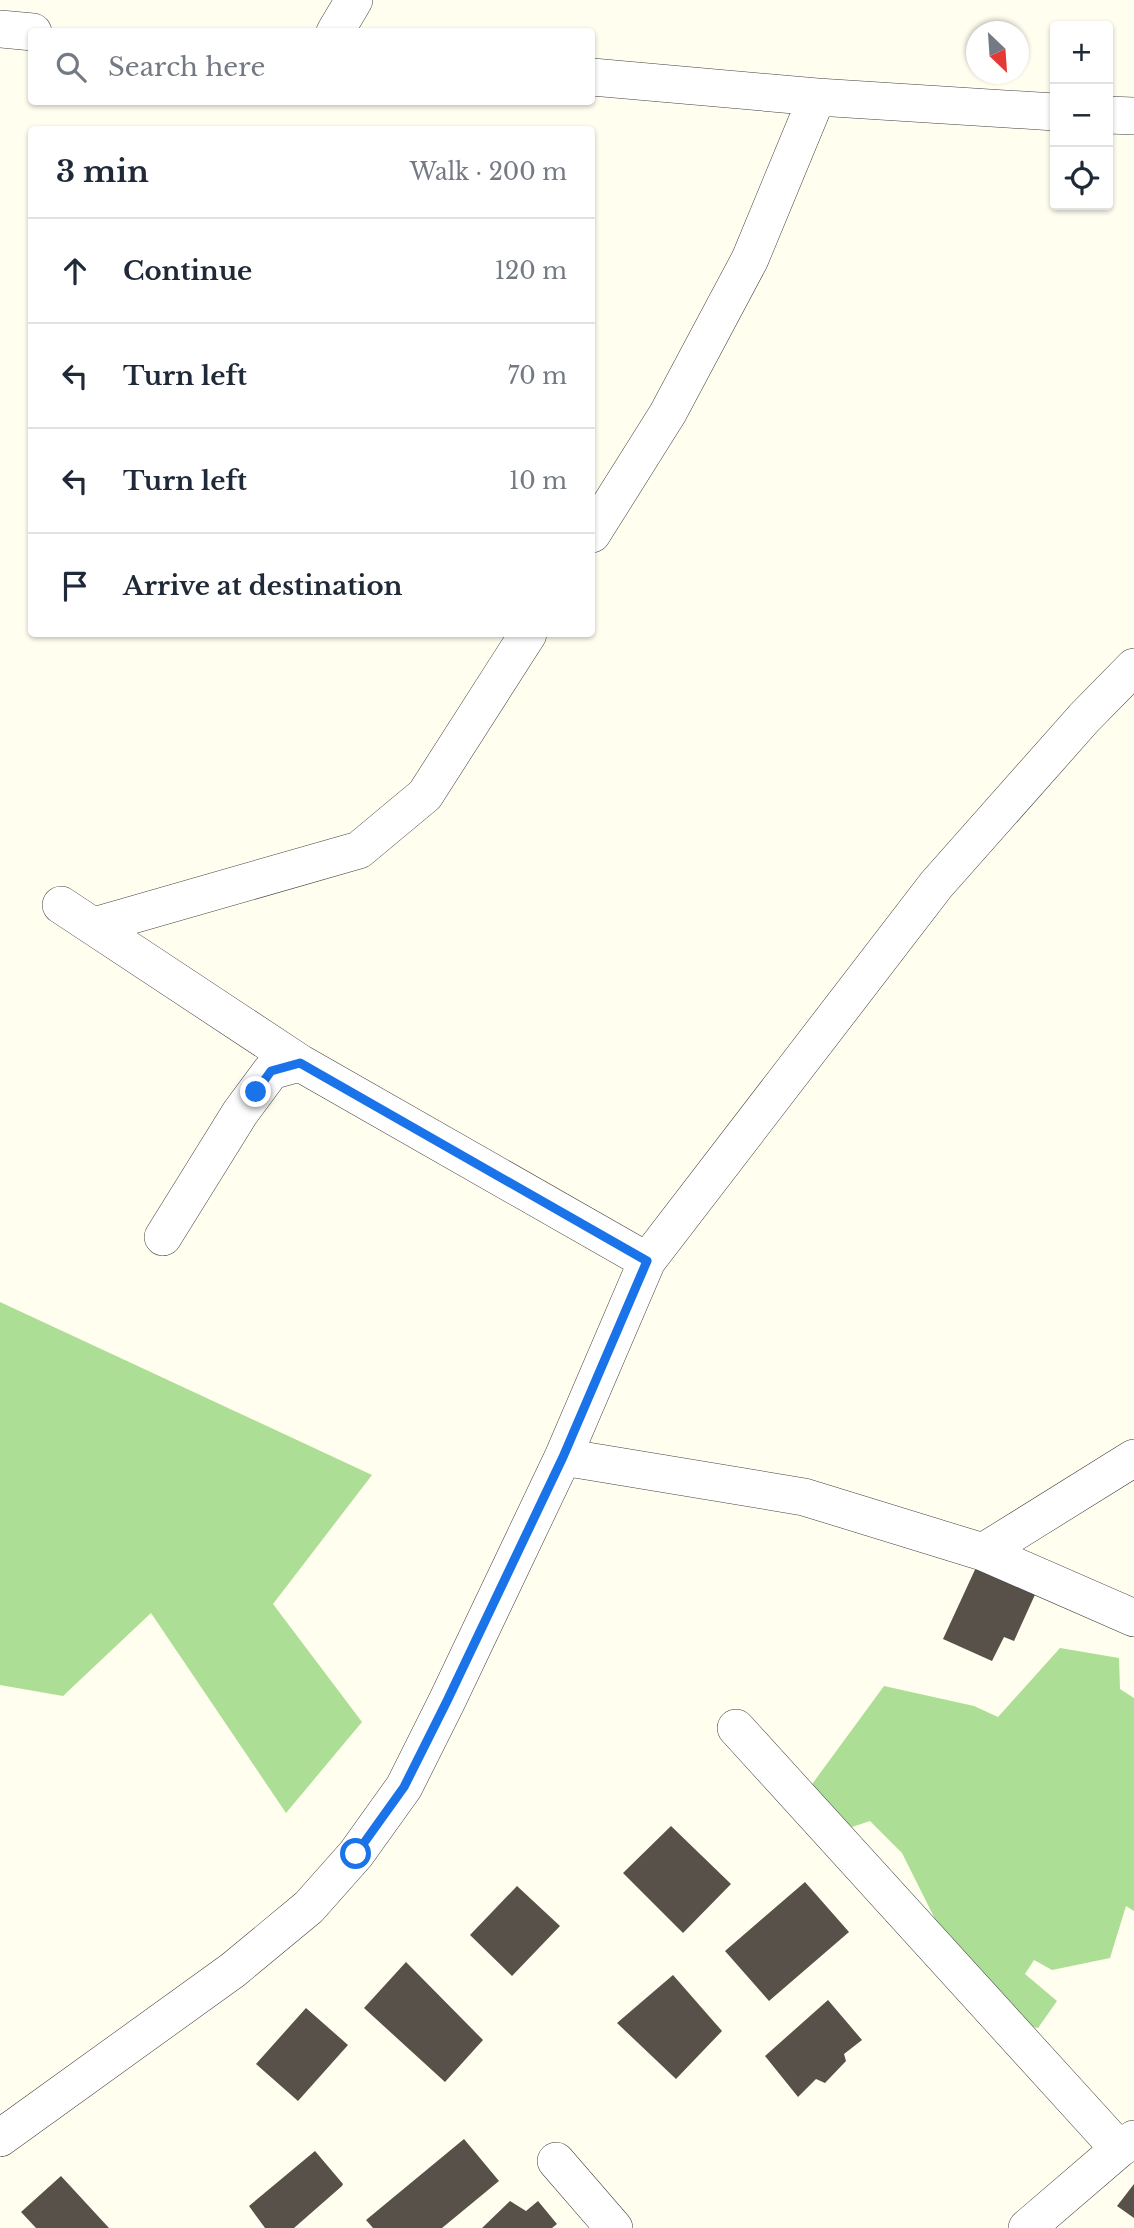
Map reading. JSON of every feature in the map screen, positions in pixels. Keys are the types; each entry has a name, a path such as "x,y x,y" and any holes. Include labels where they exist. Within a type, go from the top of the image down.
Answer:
{"street":[{"path":"337,28 354,0"},
{"path":"0,29 28,32"},
{"path":"595,77 817,97 1050,112"},
{"path":"595,529 668,413 750,258 817,97"},
{"path":"1113,115 1134,116"},
{"path":"94,926 359,849 425,795 526,637"},
{"path":"0,2138 233,1970 309,1907 356,1854 404,1787 447,1701 563,1457 647,1261 936,886 1084,718 1134,667"},
{"path":"61,905 300,1063 647,1261"},
{"path":"163,1237 240,1113 271,1071 300,1063"},
{"path":"563,1457 804,1497 984,1552 1134,1618"},
{"path":"984,1552 1134,1458"},
{"path":"736,1728 1126,2144 1027,2228"},
{"path":"556,2161 614,2228"}],"green space":[{"path":"0,1302 372,1475 273,1604 362,1722 286,1813 151,1613 63,1696 0,1685"},
{"path":"1060,1648 1119,1658 1120,1689 1134,1698 1134,1911 1126,1906 1110,1958 1052,1970 1034,1960 1025,1974 1057,2001 1038,2028 1002,2022 939,1927 902,1853 870,1821 828,1835 796,1806 884,1686 974,1706 998,1717"}],"building":[{"path":"979,1561 1038,1588 1014,1641 1004,1637 992,1661 943,1639"},
{"path":"671,1826 731,1884 683,1933 623,1873"},
{"path":"805,1882 849,1932 769,2001 725,1951"},
{"path":"517,1886 560,1926 512,1976 470,1935"},
{"path":"406,1962 483,2040 445,2082 364,2008"},
{"path":"673,1975 722,2031 676,2079 617,2023"},
{"path":"828,2000 862,2040 844,2054 846,2061 825,2083 816,2079 798,2097 765,2056"},
{"path":"306,2008 348,2045 298,2101 256,2064"},
{"path":"464,2139 499,2181 442,2228 373,2228 366,2220"},
{"path":"315,2151 342,2186 294,2228 265,2228 249,2206"},
{"path":"61,2176 109,2228 36,2228 21,2212"},
{"path":"1134,2184 1134,2218 1117,2206"},
{"path":"510,2201 526,2211 538,2201 557,2224 552,2228 482,2228"}],"route":[{"path":"256,1092 271,1071 300,1063 647,1261 563,1457 447,1701 404,1787 356,1854"}]}
